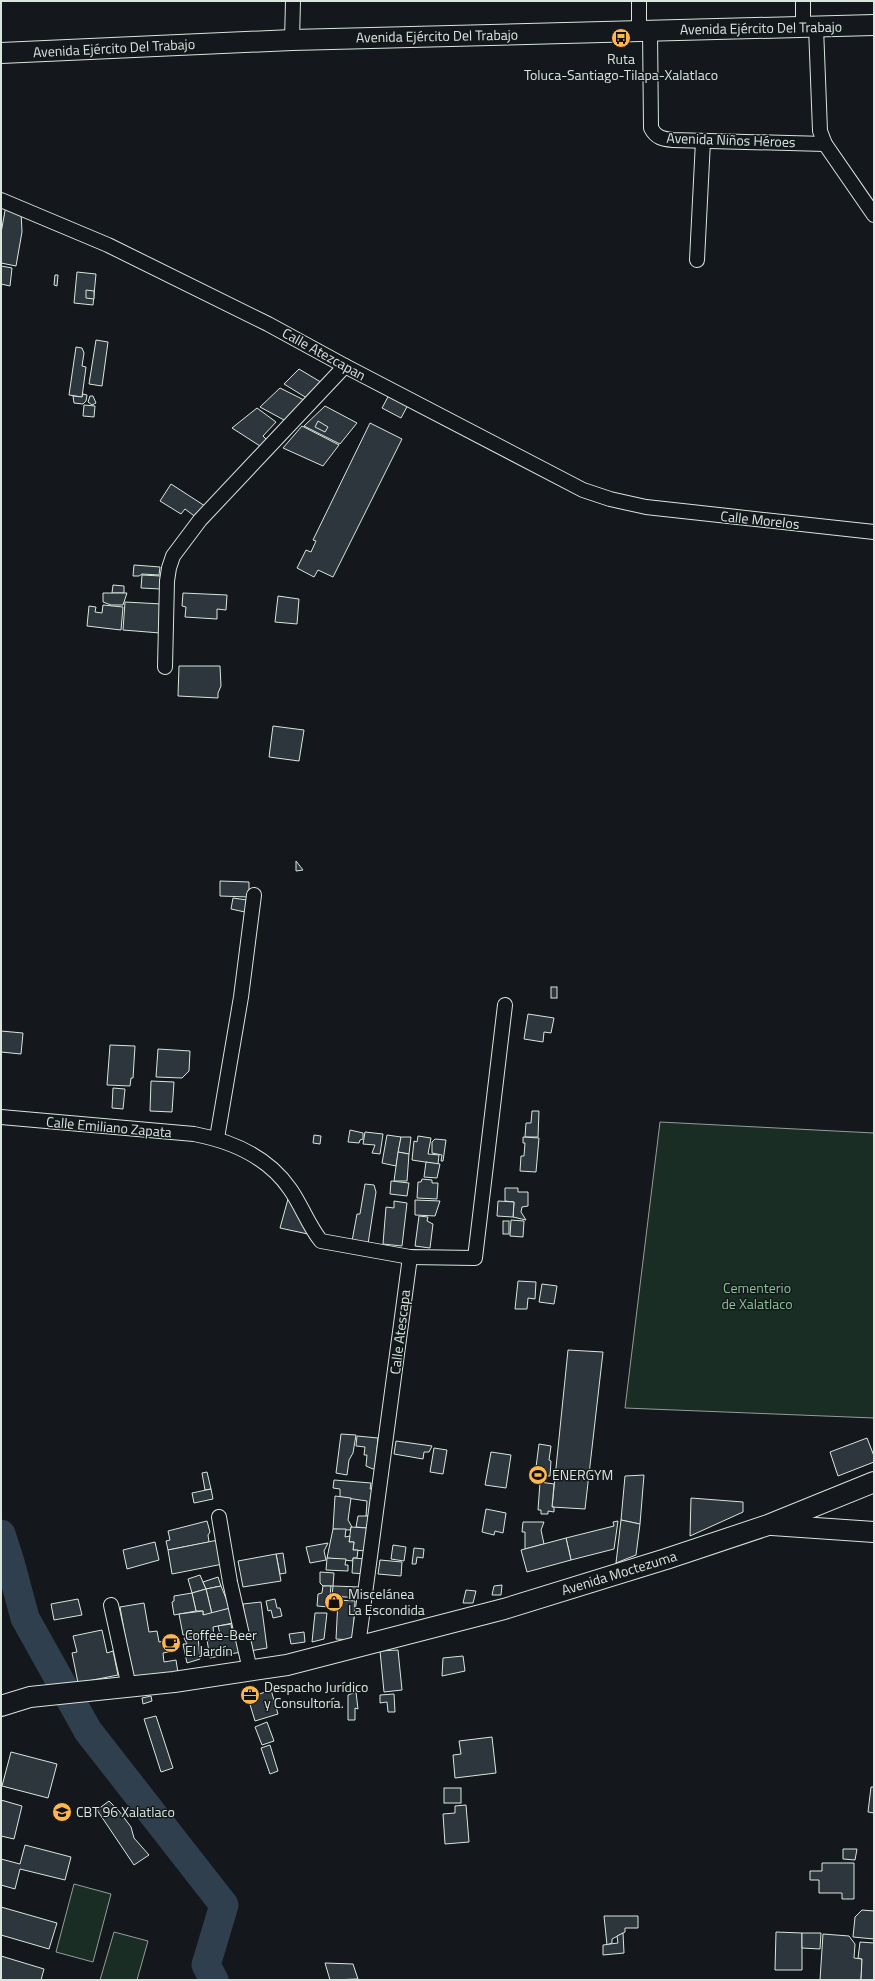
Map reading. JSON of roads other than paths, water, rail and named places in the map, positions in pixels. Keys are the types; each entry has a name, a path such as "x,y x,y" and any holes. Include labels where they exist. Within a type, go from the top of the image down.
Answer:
{"main road":[{"name":"Avenida Ejército Del Trabajo","path":"1,53 292,40 874,25"},
{"name":"Avenida Moctezuma","path":"1,1706 30,1697 129,1686 287,1665 504,1609 768,1525 874,1482"},
{"path":"768,1525 874,1532"}],"street":[{"path":"292,40 293,1"},
{"path":"639,1 644,31"},
{"path":"803,1 810,27 818,118 825,144 874,216"},
{"name":"Avenida Niños Héroes","path":"644,31 651,128 654,135 662,138 703,141 825,144"},
{"path":"697,260 703,141"},
{"name":"Calle Atezcapan","path":"1,200 108,245 268,324 345,366 583,490 610,499 646,507"},
{"path":"165,667 167,581 173,556 200,520 345,366"},
{"name":"Calle Morelos","path":"646,507 874,532"},
{"path":"254,896 242,989 217,1138 250,1153 274,1168 291,1189 312,1229 321,1241 410,1257 475,1258 505,1005"},
{"name":"Calle Emiliano Zapata","path":"1,1117 194,1134 217,1138"},
{"name":"Calle Atescapa","path":"358,1646 410,1257"},
{"path":"219,1517 230,1582 250,1670"},
{"path":"111,1605 129,1686"}],"waterway":[{"path":"1,1534 25,1618 88,1731 224,1905 206,1965 214,1980"}],"place":[{"name":"Ruta Toluca-Santiago-Tilapa-Xalatlaco","path":"621,38"},
{"name":"ENERGYM","path":"538,1475"},
{"name":"Miscelánea La Escondida","path":"334,1602"},
{"name":"Coffee-Beer El Jardín","path":"171,1643"},
{"name":"Despacho Jurídico y Consultoría.","path":"250,1695"},
{"name":"CBT 96 Xalatlaco","path":"62,1812"}],"park label":[{"name":"Cementerio de Xalatlaco","path":"757,1296"}]}
